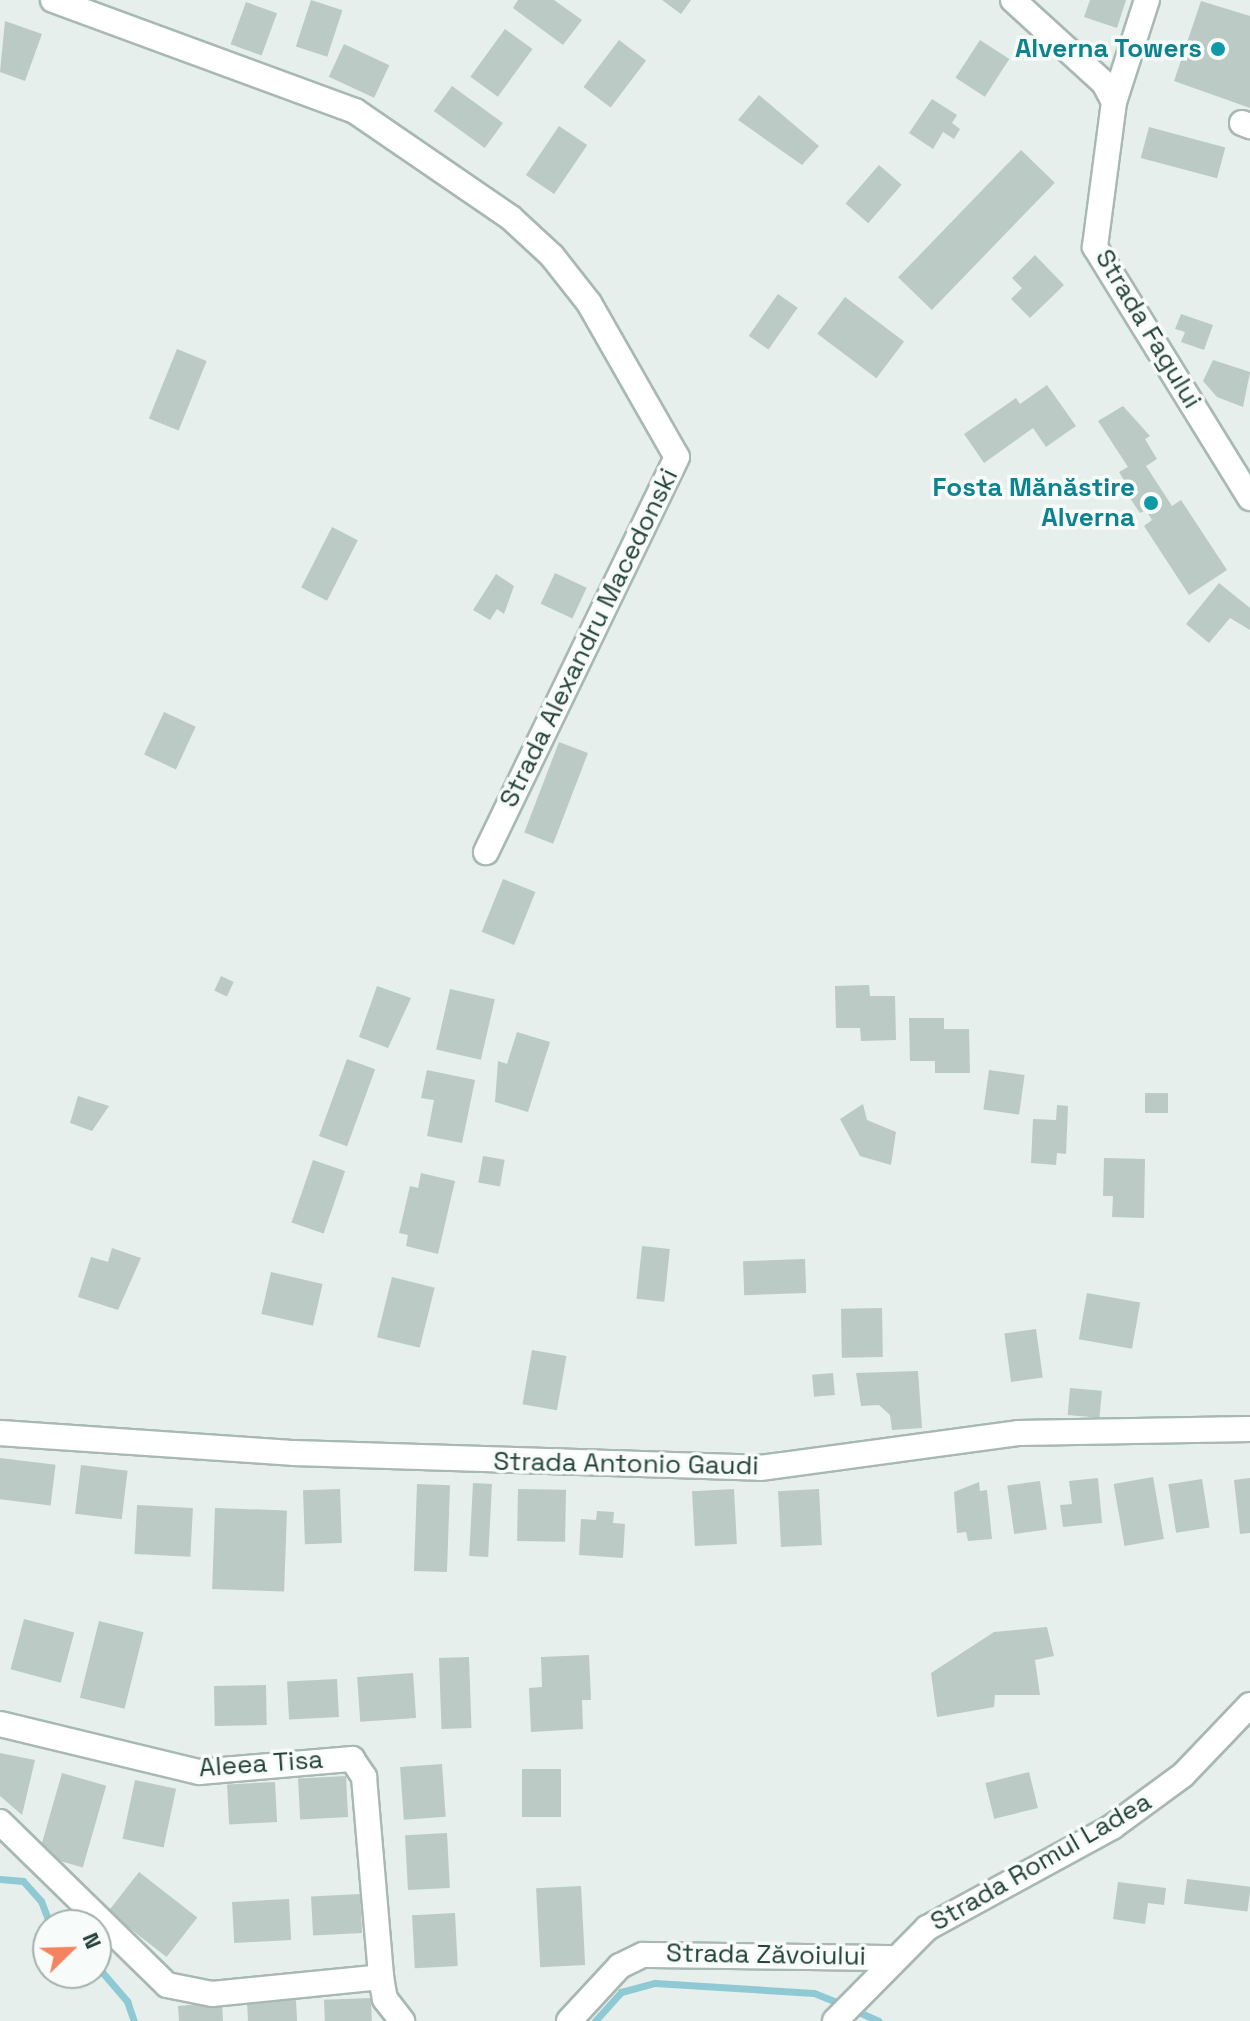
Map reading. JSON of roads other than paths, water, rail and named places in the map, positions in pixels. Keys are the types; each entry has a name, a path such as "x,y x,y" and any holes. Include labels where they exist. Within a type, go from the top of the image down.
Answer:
{"street":[{"name":"Strada Alexandru Macedonski","path":"53,0 355,111 511,218 552,256 598,316 677,457 486,852"},
{"path":"1013,0 1104,83 1114,102"},
{"name":"Strada Fagului","path":"1147,0 1114,102 1095,247 1250,498"},
{"name":"Strada Antonio Gaudi","path":"0,1433 294,1453 760,1468 1018,1433 1250,1429"},
{"name":"Strada Romul Ladea","path":"835,2021 864,1986 944,1917 1147,1803 1216,1746 1250,1705"},
{"name":"Aleea Tisa","path":"0,1724 199,1772 352,1759 364,1777 381,1977"},
{"path":"0,1822 167,1985 212,1994 381,1977 385,1999 402,2021"},
{"name":"Strada Zăvoiului","path":"569,2021 620,1966 643,1955 894,1958"}],"waterway":[{"path":"0,1879 23,1881 44,1909"},
{"path":"595,2021 621,1992 655,1983 814,1993 843,2005"},
{"path":"112,1984 127,2001 134,2021"},
{"path":"854,2010 879,2021"}],"place":[{"name":"Alverna Towers","path":"1218,49"},
{"name":"Fosta Mănăstire Alverna","path":"1151,503"}]}
